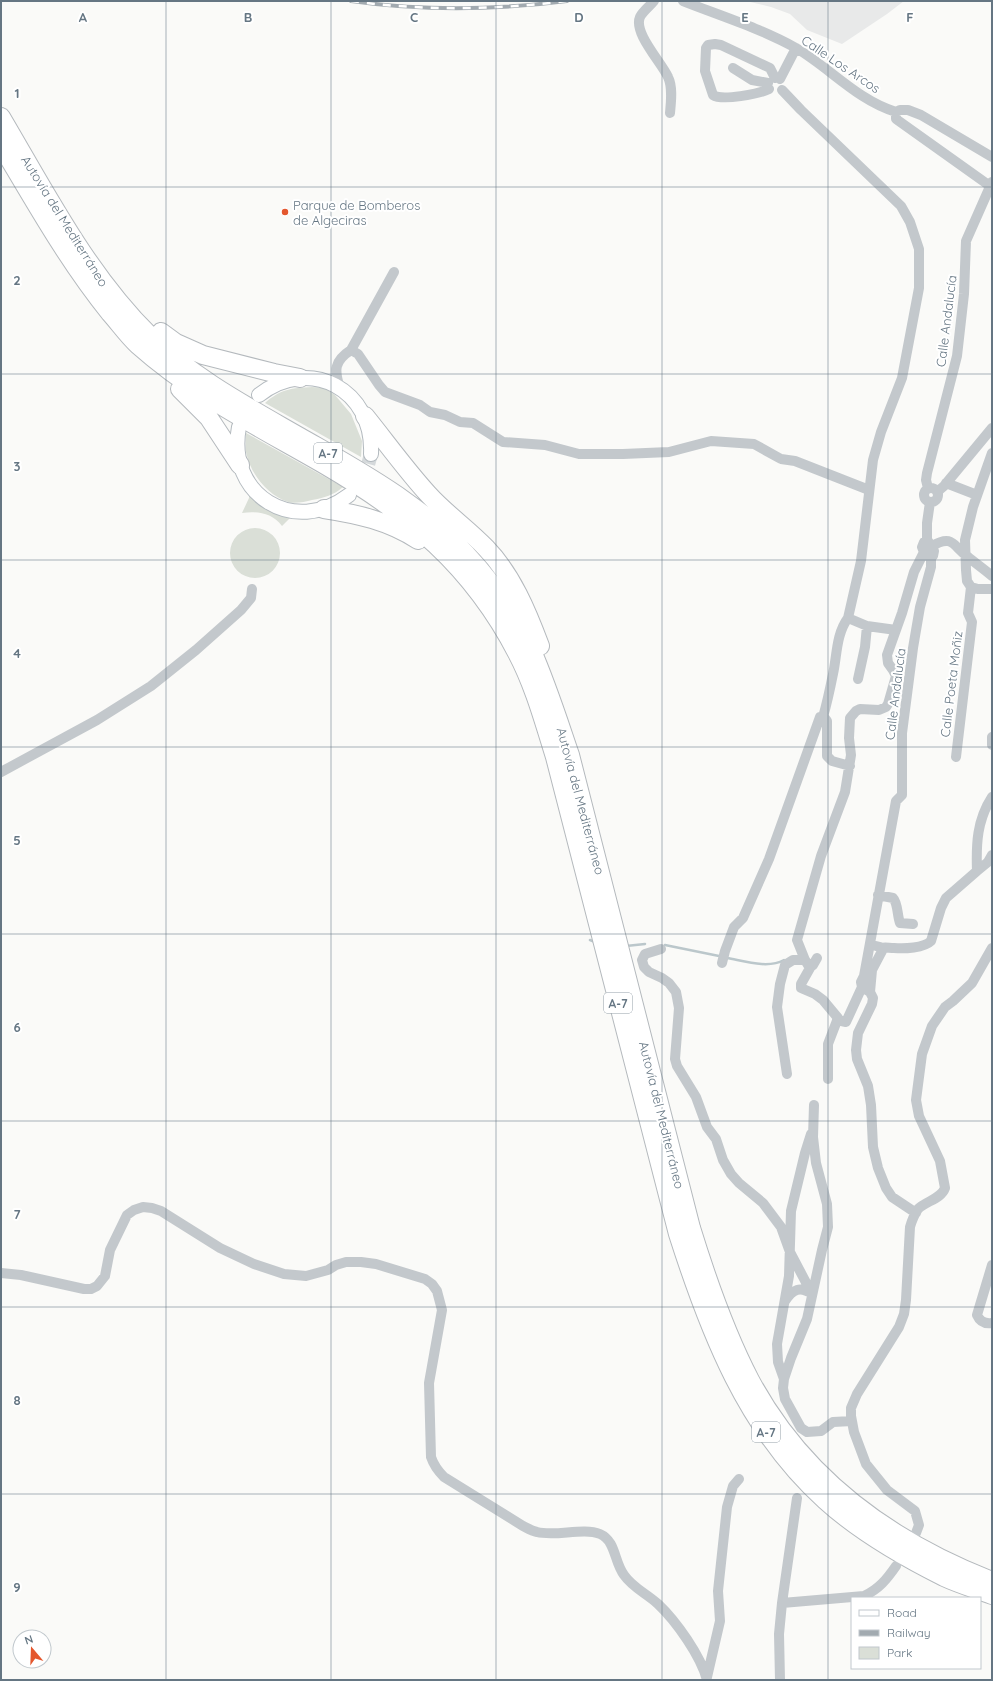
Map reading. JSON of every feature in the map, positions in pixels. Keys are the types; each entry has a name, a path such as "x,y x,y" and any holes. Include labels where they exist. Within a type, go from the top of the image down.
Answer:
{"highway":[{"name":"Autovía del Mediterráneo","path":"1,117 86,258 110,293 151,336 191,370 245,406 390,490 425,516 455,542 478,567 492,586 523,634 537,662 554,706 570,755 583,834 668,1169 726,1328 751,1381 780,1428 811,1466 850,1503 906,1541 966,1571 992,1581"},
{"name":"Autovía del Mediterráneo","path":"1,145 61,245 92,291 136,344 189,385 217,404 326,466 368,492 426,534 456,563 478,590 500,622 518,655 540,708 555,757 583,834"},
{"path":"40,183 60,203 113,283 137,312 153,326 176,343 203,355 300,378"},
{"path":"136,344 143,359 183,392 209,418 240,465"},
{"path":"365,416 427,493 486,548 505,571 527,612 546,662 553,688 554,706"},
{"path":"324,509 347,513 389,525 418,540 433,551 463,584 505,642 518,655"},
{"name":"Autovía del Mediterráneo","path":"668,1169 678,1234 716,1341 746,1400 768,1435 803,1478 826,1500 873,1537 945,1577 992,1595"}],"street":[{"path":"654,1 641,15 638,23 654,56 668,77 671,85 670,113"},
{"name":"Calle Los Arcos","path":"683,1 770,34 796,48 817,62 866,99 896,112 900,110 908,110 921,115 992,157"},
{"path":"722,963 734,927 743,918 769,860 818,719 823,717 830,694 839,638 843,625 848,618 861,561 868,490 873,460 881,432 902,378 919,288 919,249 910,222 901,206 782,90 774,93 773,82 770,68 721,45 714,44 708,46 706,48 705,71 713,95 722,97 761,93 773,82 796,48"},
{"path":"733,68 752,80 773,82"},
{"path":"896,112 896,119 991,184"},
{"name":"Calle Andalucía","path":"916,1212 892,1197 880,1175 873,1148 868,1086 857,1059 856,1050 858,1033 872,1004 873,998 861,982 864,976 896,801 902,795 902,733 913,648 920,608 931,567 928,549 927,523 930,502 926,500 924,495 933,490 926,480 927,473 957,356 964,294 966,242 991,184"},
{"path":"340,388 336,378 337,363 342,356 351,350 394,272"},
{"path":"351,350 358,354 379,385 386,392 414,403 430,412 445,415 460,422 472,423 503,442 545,445 579,454 669,452 711,441 754,444 781,459 795,461 868,490"},
{"path":"259,395 275,384 300,378 322,380 340,388 354,400 365,416 371,434 371,454"},
{"path":"239,427 237,446 243,474 254,490 273,504 295,512 315,512 337,504 349,495"},
{"path":"933,490 946,483 992,428"},
{"name":"Calle Poeta Moñiz","path":"956,757 972,622 968,613 971,587 967,581 965,540 975,513 977,495 986,483 992,453"},
{"path":"946,483 977,495"},
{"path":"828,1079 828,1044 837,1020 837,1016 832,1013 823,1000 815,994 801,988 801,984 810,970 797,940 813,881 845,792 852,756 849,738 850,718 860,709 879,710 886,707 888,704 896,676 894,670 888,663 887,655 914,572 928,549 944,541 956,544 965,555 992,576"},
{"path":"971,587 978,589 992,589"},
{"path":"1,772 97,720 150,686 196,650 241,610 251,598 252,590"},
{"path":"848,618 867,626 896,630"},
{"path":"858,679 865,647 867,626"},
{"path":"823,717 827,721 828,756 832,761 850,766"},
{"path":"977,871 978,832 985,808 992,797"},
{"path":"868,951 877,946 881,948 895,949 928,944 934,935 941,908 946,898 988,862 992,855"},
{"path":"878,895 893,898 896,901 899,921 904,924 913,924"},
{"name":"Calle Andalucía","path":"837,1020 846,1022 866,990 872,970 881,952 881,948"},
{"path":"916,1533 919,1525 915,1511 887,1490 866,1464 854,1432 851,1408 857,1394 899,1327 904,1314 910,1226 913,1216 919,1208 942,1193 945,1188 940,1161 919,1116 916,1100 922,1054 932,1026 944,1007 953,1001 972,983 992,948"},
{"path":"660,949 645,954 642,960 644,967 648,972 666,980 676,992 679,1008 675,1048 675,1059 677,1066 691,1087 707,1127 716,1140 723,1160 731,1174 739,1183 763,1203 773,1215 787,1240 790,1252 812,1294"},
{"path":"787,1074 777,1007 785,965 793,960 813,965 817,958"},
{"path":"814,1105 813,1130 816,1163 827,1204 828,1228 807,1319 784,1379 783,1388 785,1399 804,1431 816,1433 833,1422 852,1420"},
{"path":"784,1379 778,1362 777,1344 789,1276 791,1211 805,1153 813,1130"},
{"path":"1,1273 21,1275 84,1289 97,1286 105,1276 110,1250 127,1215 134,1210 143,1207 161,1211 220,1248 254,1264 284,1274 306,1276 328,1270 336,1265 346,1262 361,1262 376,1264 425,1279 432,1284 437,1291 442,1310 429,1383 431,1457 438,1472 523,1526 536,1532 591,1532 604,1536 610,1541 620,1570 631,1584 658,1604 674,1620 694,1652 707,1679"},
{"path":"992,1265 977,1311 977,1315 981,1321 992,1324"},
{"path":"785,1300 794,1291 800,1289 805,1289 812,1294"},
{"path":"707,1679 720,1620 718,1591 720,1558 727,1507 732,1486 739,1479"},
{"path":"780,1680 779,1634 797,1498"},
{"path":"852,1597 864,1596 876,1591 896,1566"},
{"path":"782,1603 851,1597"}],"shaded area":[{"path":"746,1 904,1 842,44 807,30 790,14 771,7"}],"green space":[{"path":"298,388 325,388 335,395 351,414 362,441 361,457 265,403 281,392"},
{"path":"246,433 343,487 329,496 296,503 290,503 280,499 267,489 251,468 246,452"},
{"path":"250,491 293,515 282,526 274,518 264,514 254,512 242,513 249,498"},
{"path":"250,528 260,528 273,535 280,548 280,558 273,571 260,578 250,578 241,574 234,567 230,558 230,548 234,539 241,532"}],"waterway":[{"path":"590,940 595,942"},
{"path":"626,946 645,944"},
{"path":"665,945 719,956"},
{"path":"727,958 763,964 778,963 784,960"}],"tunnel":[{"path":"360,483 366,472 371,454"}],"railway":[{"path":"351,1 432,8 486,8 567,1"}],"place":[{"name":"Parque de Bomberos de Algeciras","path":"285,212"}]}
